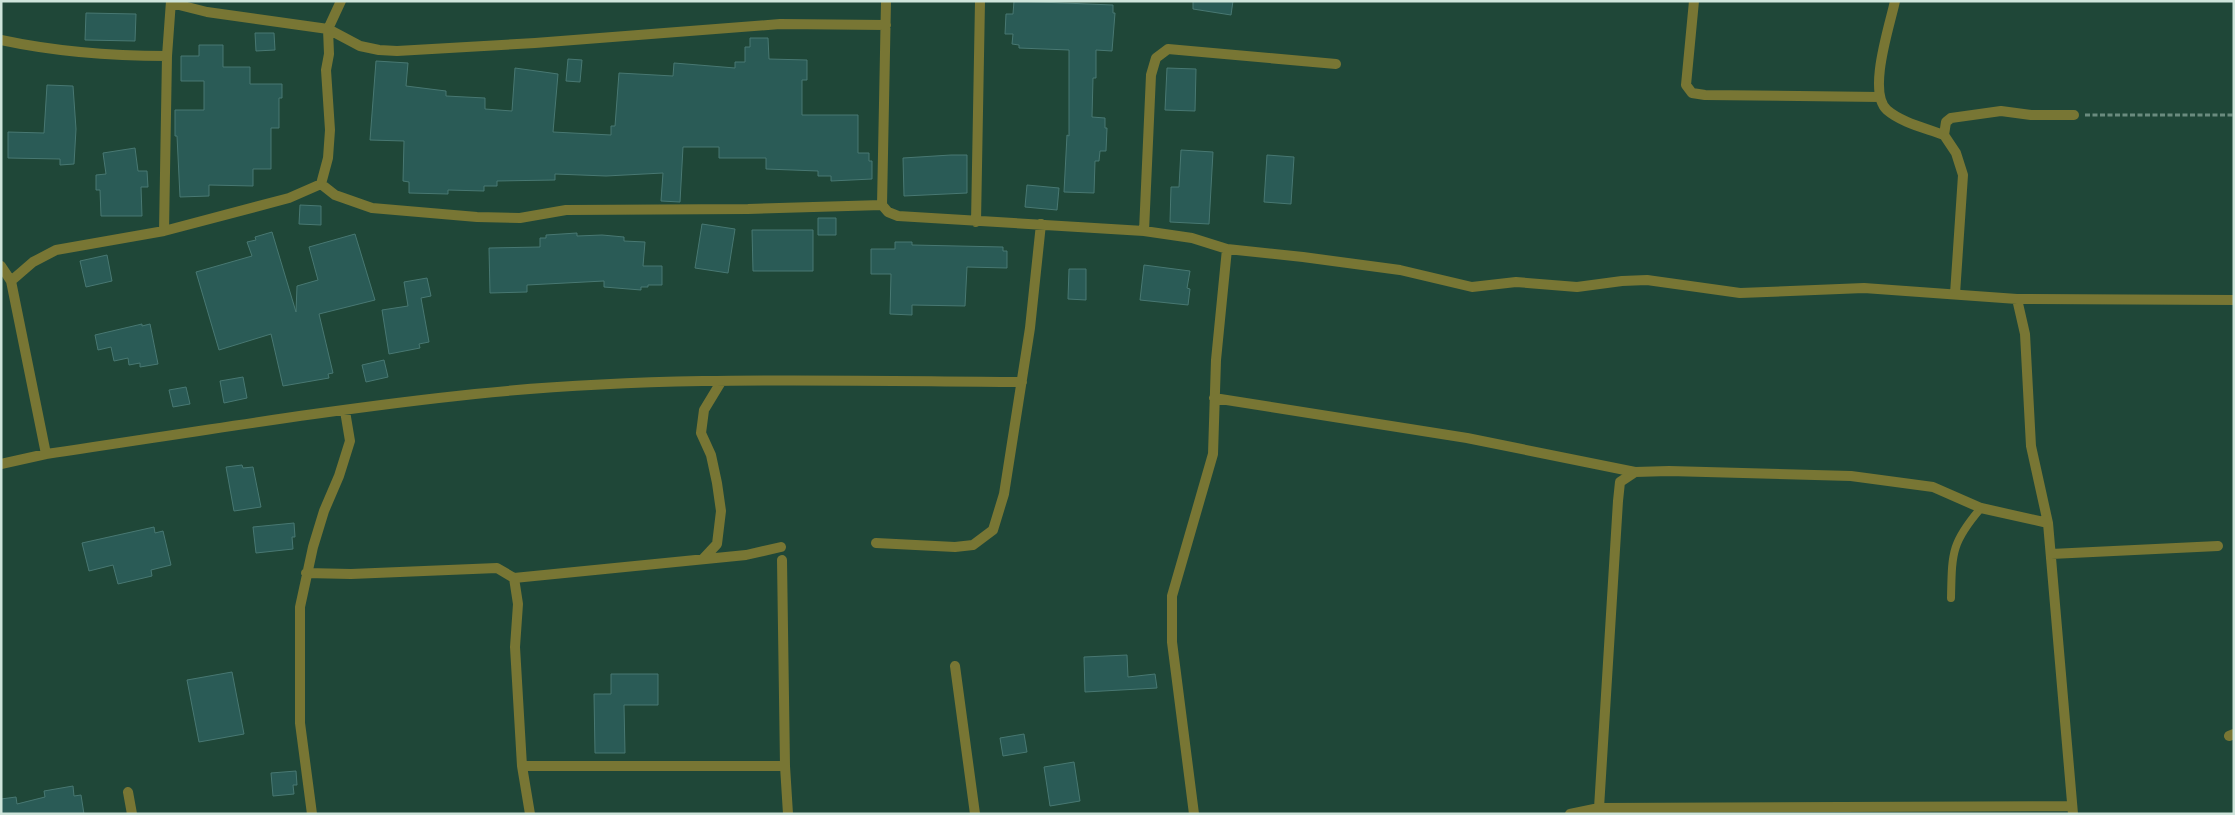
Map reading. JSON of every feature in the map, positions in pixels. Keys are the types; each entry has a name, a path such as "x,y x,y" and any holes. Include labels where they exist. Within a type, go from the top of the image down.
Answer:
{"street":[{"path":"321,184 328,158 330,130 326,70 329,54 328,29 341,1"},
{"path":"886,1 882,205 888,212 898,216 1144,231 1192,238 1227,249 1303,256 1400,270 1472,287 1516,282 1577,287 1647,280 1728,292 1864,288 2018,299 2234,300"},
{"path":"976,222 980,1"},
{"path":"1694,1 1686,85 1692,93 1705,95 1880,97"},
{"path":"1895,1 1879,74 1880,97 1886,109 1900,119 1944,135 1956,153 1963,175 1955,294"},
{"path":"164,231 167,56 171,2 207,12 328,29 360,46 397,51 534,43 780,24 886,25"},
{"path":"1,40 52,50 93,55 167,56"},
{"path":"1144,231 1151,75 1156,58 1168,49 1336,64"},
{"path":"1944,135 1946,122 1951,118 2001,111 2031,115 2074,115"},
{"path":"321,184 335,195 372,208 477,217 520,218 566,210 748,209 882,205"},
{"path":"11,281 33,262 56,250 164,231 289,198 321,184"},
{"path":"876,543 955,547 973,545 993,530 1004,494 1022,382 1041,224"},
{"path":"1194,814 1172,642 1172,596 1213,454 1216,360 1227,249"},
{"path":"1,266 11,281 46,454"},
{"path":"1570,814 1599,808 2072,810 2048,523 2031,446 2025,334 2018,299"},
{"path":"704,559 717,544 721,511 718,483 711,455 701,433 704,410 722,382"},
{"path":"1,464 46,454 345,411 486,393 612,384 1022,382"},
{"path":"1214,398 1467,438 1635,472 1669,471 1851,476 1933,487 1981,508 2048,523"},
{"path":"312,814 300,723 300,607 306,573 324,511 339,476 350,441 345,411"},
{"path":"1599,808 1620,482 1635,472"},
{"path":"2051,554 2218,546"},
{"path":"306,573 351,574 496,568 514,578 746,556 781,547"},
{"path":"782,560 785,766 788,814"},
{"path":"514,578 518,604 515,647 522,766 530,814"},
{"path":"955,666 975,814"},
{"path":"522,766 785,766"},
{"path":"128,792 132,814"}],"lane":[{"path":"1951,598 1952,563 1956,544 1963,529 1981,508"}],"path":[{"path":"2074,115 2234,116"}],"building":[{"path":"1014,1 1113,5 1113,13 1115,13 1112,51 1096,50 1096,78 1093,78 1092,117 1105,118 1105,128 1107,128 1106,151 1100,151 1099,161 1095,161 1094,193 1064,192 1067,135 1069,136 1069,50 1019,48 1019,45 1012,44 1013,34 1005,34 1006,14 1013,14"},
{"path":"1193,1 1233,1 1231,15 1193,9"},
{"path":"86,13 136,14 135,41 85,40"},
{"path":"255,33 274,33 275,50 256,51"},
{"path":"750,38 768,38 769,59 807,60 807,80 802,80 802,115 858,115 858,153 869,153 869,161 872,161 872,179 831,181 831,176 818,176 818,171 766,169 766,158 719,158 719,147 683,147 680,202 661,201 663,173 606,176 555,174 555,180 497,181 497,186 484,186 484,191 448,190 448,194 409,193 409,182 403,181 404,141 370,140 376,61 408,63 406,86 446,91 446,96 485,98 485,109 512,111 515,68 558,74 553,132 611,135 611,126 615,126 619,73 673,76 674,63 735,68 735,62 745,62 745,47 750,47"},
{"path":"199,45 223,45 223,67 250,67 250,84 282,84 282,98 279,98 279,128 271,128 271,169 253,169 253,186 209,185 209,196 180,197 175,110 204,110 204,81 181,81 181,56 199,56"},
{"path":"568,59 582,60 580,82 566,81"},
{"path":"1167,68 1196,69 1195,111 1165,110"},
{"path":"47,85 73,86 76,129 74,164 60,165 60,159 8,158 8,132 44,133"},
{"path":"135,148 138,171 147,171 148,187 141,187 142,216 101,216 100,190 96,190 96,175 106,174 103,153"},
{"path":"1181,150 1213,152 1209,224 1170,222 1171,187 1179,187"},
{"path":"967,155 967,193 904,196 903,158"},
{"path":"1267,155 1294,157 1291,204 1264,202"},
{"path":"1027,185 1059,188 1057,210 1025,207"},
{"path":"300,205 321,206 321,225 299,224"},
{"path":"818,218 836,218 836,235 818,235"},
{"path":"702,224 735,229 728,273 695,268"},
{"path":"752,230 813,230 813,271 753,271"},
{"path":"272,232 296,312 297,286 318,280 309,247 355,234 375,300 319,314 333,373 328,374 329,378 283,386 271,334 219,350 196,272 252,256 247,242 256,240 255,237"},
{"path":"577,233 577,236 602,235 624,237 624,241 645,242 643,266 662,266 662,285 648,285 648,287 641,287 641,290 604,287 604,281 527,285 527,292 490,293 489,248 540,247 540,238 546,238 546,235"},
{"path":"895,242 912,242 912,245 1003,247 1003,251 1007,251 1007,268 967,267 965,306 912,305 912,315 890,314 891,274 871,274 871,249 895,249"},
{"path":"107,255 112,281 86,287 80,261"},
{"path":"1144,265 1190,271 1187,288 1190,289 1188,305 1140,300"},
{"path":"1069,269 1086,269 1086,300 1068,299"},
{"path":"427,278 431,296 421,298 429,342 419,344 420,348 389,354 382,310 408,306 404,282"},
{"path":"142,324 142,326 150,324 158,364 140,367 140,363 129,365 128,358 114,361 111,347 98,350 95,335"},
{"path":"384,360 388,377 366,382 362,365"},
{"path":"243,377 247,398 224,403 220,381"},
{"path":"186,387 190,404 173,407 169,390"},
{"path":"242,465 243,468 253,467 261,507 234,511 226,467"},
{"path":"294,523 295,537 292,537 293,549 256,553 253,527"},
{"path":"154,527 155,533 163,531 171,565 151,570 152,576 118,584 113,565 89,571 82,543"},
{"path":"1127,655 1128,677 1155,674 1157,688 1085,692 1084,657"},
{"path":"232,672 244,734 199,742 187,680"},
{"path":"611,674 658,674 658,705 624,705 625,753 595,753 594,694 611,694"},
{"path":"1024,734 1027,752 1003,756 1000,738"},
{"path":"1074,762 1080,801 1050,806 1044,767"},
{"path":"296,771 297,785 293,785 294,794 273,796 271,773"},
{"path":"73,786 74,796 81,795 84,814 1,814 1,799 16,797 17,804 45,797 44,791"}]}
